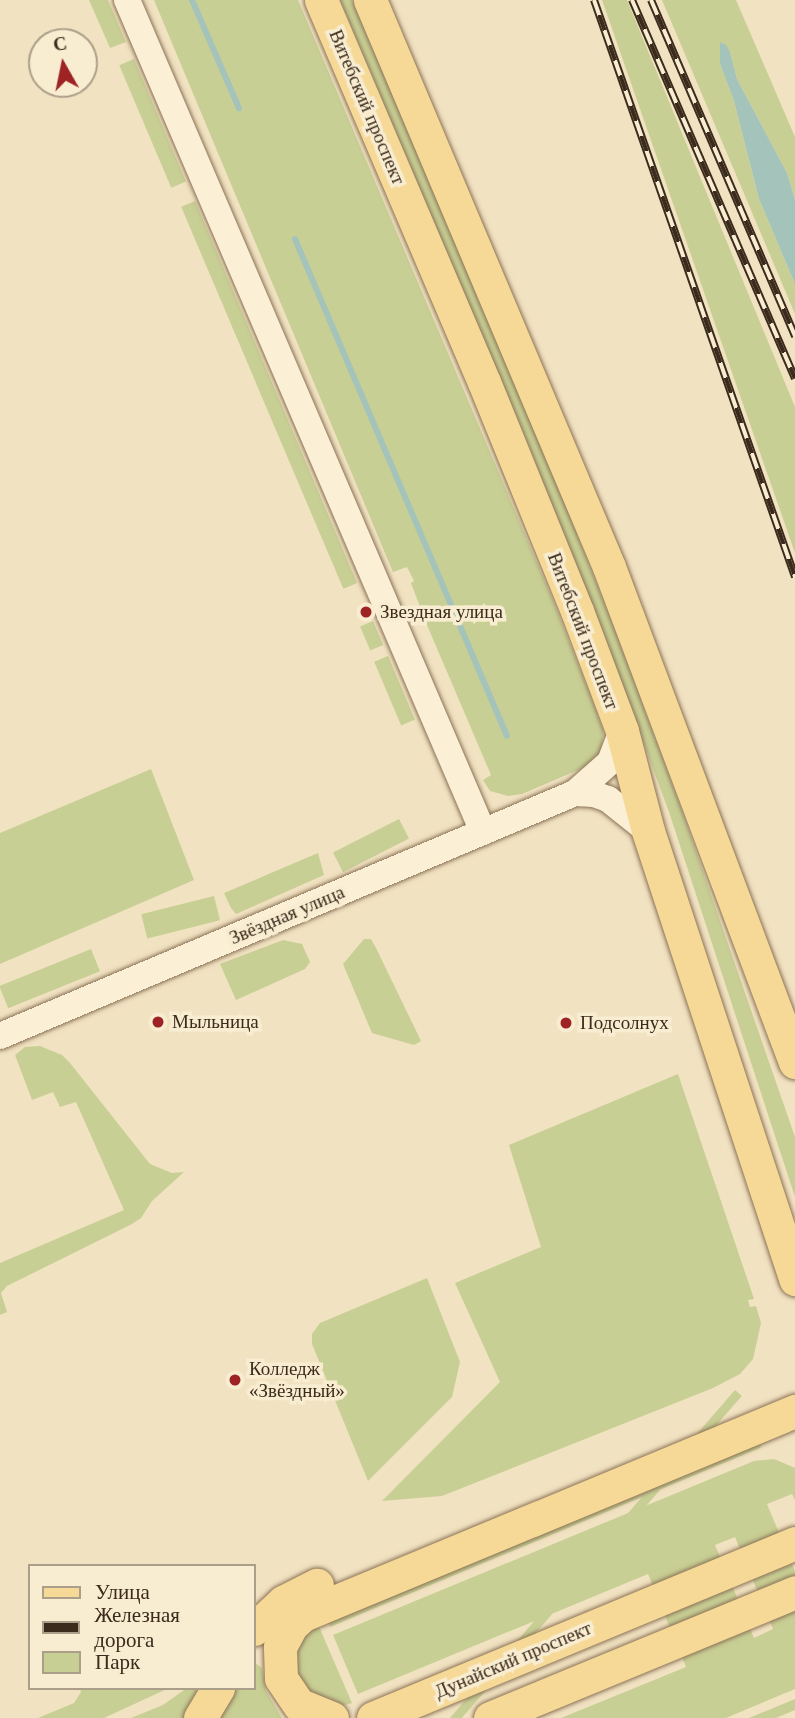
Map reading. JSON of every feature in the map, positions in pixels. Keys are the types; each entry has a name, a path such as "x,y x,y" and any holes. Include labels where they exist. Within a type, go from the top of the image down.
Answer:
{"main road":[{"name":"Витебский проспект","path":"321,0 484,382 577,611 622,731 648,831 795,1279"},
{"path":"370,0 609,567 795,1062"},
{"path":"256,1627 277,1607 309,1589 795,1388"},
{"path":"332,1718 299,1705 281,1678 281,1647 291,1626 303,1615 795,1411"},
{"name":"Дунайский проспект","path":"373,1718 795,1542"},
{"path":"490,1718 795,1591"},
{"path":"200,1718 217,1690"}],"street":[{"path":"127,0 482,832"},
{"name":"Звёздная улица","path":"0,1037 575,793 610,762 622,731"},
{"path":"575,793 594,794 608,799 648,831"}],"green space":[{"path":"89,0 108,0 126,42 110,48"},
{"path":"154,0 298,0 552,598 595,708 603,730 602,749 598,757 585,767 522,794 508,796 490,791 483,780 491,775 427,625 411,583 414,581 407,567 393,572"},
{"path":"340,0 352,0 534,427 612,622 681,808 795,1137 795,1197 669,812 600,625 523,432"},
{"path":"602,0 627,0 795,407 795,553"},
{"path":"662,0 736,0 795,137 795,200 787,173 737,79 730,52 720,64 734,101 759,199 795,284 795,314"},
{"path":"134,59 186,181 171,188 119,65"},
{"path":"195,201 357,583 343,589 181,207"},
{"path":"373,621 383,645 370,650 360,626"},
{"path":"388,656 415,720 401,725 374,662"},
{"path":"151,769 194,880 0,964 0,833"},
{"path":"399,819 409,839 343,872 333,853"},
{"path":"318,853 324,875 236,914 231,908 224,893"},
{"path":"214,896 220,920 147,938 141,914"},
{"path":"364,939 371,939 421,1041 414,1045 372,1033 343,964"},
{"path":"283,940 302,944 310,962 305,969 236,1000 220,964"},
{"path":"91,949 100,971 8,1008 0,986"},
{"path":"40,1046 62,1055 70,1063 150,1164 172,1173 184,1172 152,1201 141,1218 132,1224 7,1286 1,1293 7,1312 0,1315 0,1263 124,1210 76,1102 60,1107 53,1092 32,1100 15,1055 25,1047"},
{"path":"678,1074 754,1299 748,1300 750,1307 756,1306 761,1323 753,1359 740,1374 713,1388 442,1496 382,1501 500,1382 455,1283 541,1247 509,1145"},
{"path":"427,1278 460,1362 452,1397 368,1481 312,1344 312,1334 320,1323"},
{"path":"735,1390 742,1396 462,1718 450,1718"},
{"path":"763,1440 760,1448 330,1627 326,1618"},
{"path":"774,1459 795,1468 795,1500 792,1494 767,1504 795,1571 795,1689 726,1718 561,1718 686,1667 648,1574 358,1694 333,1635 754,1461","holes":["735,1537 773,1629 754,1638 715,1545"]},
{"path":"317,1622 352,1703 342,1706 300,1691 292,1650"},
{"path":"256,1664 262,1668 266,1691 282,1718 213,1718 230,1690 256,1690"},
{"path":"165,1690 104,1718 38,1718 74,1703 81,1692"},
{"path":"184,1690 204,1690 186,1718 131,1718 163,1705"},
{"path":"795,1699 795,1710 776,1718 749,1718"}],"water":[{"path":"720,42 726,45 730,52 737,79 787,173 795,200 795,284 759,199 734,101 720,64"}],"waterway":[{"path":"192,0 239,108"},
{"path":"295,239 507,736"}],"railway":[{"path":"594,0 795,577"},
{"path":"632,0 795,378"},
{"path":"651,0 795,336"}],"place":[{"name":"Звездная улица","path":"366,612"},
{"name":"Мыльница","path":"158,1022"},
{"name":"Подсолнух","path":"566,1023"},
{"name":"Колледж «Звёздный»","path":"235,1380"}]}
